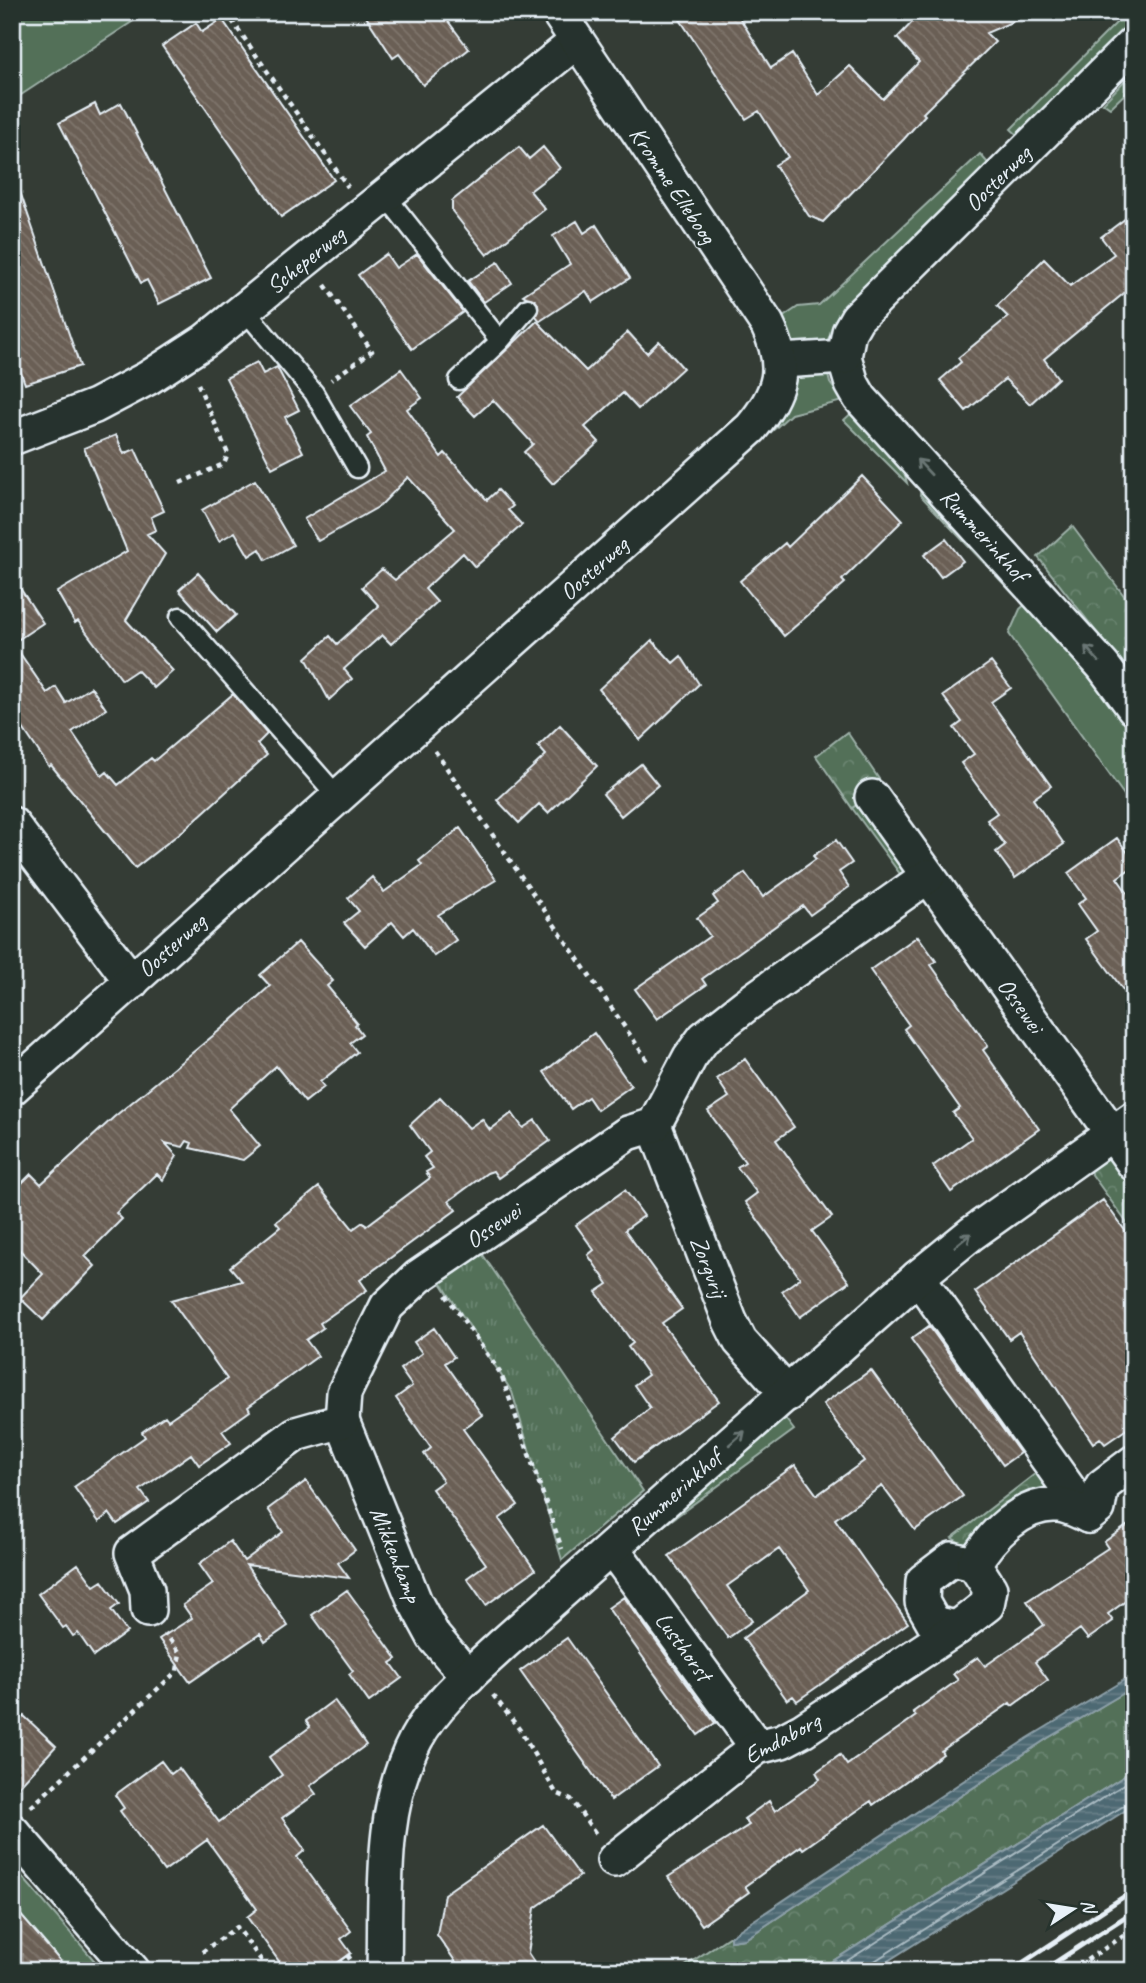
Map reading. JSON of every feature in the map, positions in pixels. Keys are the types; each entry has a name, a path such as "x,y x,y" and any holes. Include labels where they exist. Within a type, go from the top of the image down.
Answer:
{"street":[{"name":"Kromme Elleboog","path":"558,12 760,313 773,337 781,361"},
{"name":"Scheperweg","path":"12,438 95,406 186,354 577,41"},
{"name":"Oosterweg","path":"844,357 849,332 857,318 1134,43"},
{"path":"781,361 844,357"},
{"name":"Rummerinkhof","path":"844,357 852,384 860,398 1103,666 1134,708"},
{"name":"Oosterweg","path":"12,1088 751,428 775,391 781,361"},
{"name":"Ossewei","path":"872,797 928,876 1123,1126"},
{"path":"12,824 132,982"},
{"path":"654,1125 704,1038 746,1005 928,876"},
{"name":"Ossewei","path":"342,1421 344,1393 387,1306 428,1270 628,1133 654,1125"},
{"name":"Zorgvrij","path":"654,1125 730,1321 740,1341 788,1394"},
{"path":"1123,1126 1134,1164"},
{"name":"Rummerinkhof","path":"384,1971 388,1831 397,1793 417,1737 442,1704 480,1684 612,1548 918,1277 971,1234 1123,1126"},
{"path":"918,1277 1088,1516"},
{"path":"148,1610 147,1590 132,1553 296,1434 342,1421"},
{"name":"Mikkenkamp","path":"342,1421 415,1602 434,1637 480,1684"},
{"path":"1088,1516 1098,1508 1102,1486 1134,1462"},
{"path":"957,1628 934,1623 922,1602 923,1581 952,1559 974,1564 988,1541 1009,1523 1040,1507 1058,1504 1088,1516"},
{"name":"Lusthorst","path":"612,1548 757,1746"},
{"name":"Emdaborg","path":"614,1860 757,1746 782,1741 803,1730 957,1628 987,1605 990,1589 974,1564"},
{"path":"17,1823 133,1971"}],"lane":[{"path":"375,204 500,341"},
{"path":"459,380 500,341 527,308"},
{"path":"244,309 314,393 357,468"},
{"path":"180,617 337,796"}],"path":[{"path":"226,12 375,204"},
{"path":"306,259 372,351 314,393"},
{"path":"180,483 225,464 228,454 186,354"},
{"path":"417,724 670,1094"},
{"path":"428,1270 501,1374 562,1551"},
{"path":"17,1823 177,1671 180,1653 148,1610"},
{"path":"480,1684 520,1730 556,1793 572,1798 614,1860"},
{"path":"202,1952 237,1927 269,1971"},
{"path":"1070,1971 1134,1929"},
{"path":"331,1971 358,1951"}],"green space":[{"path":"12,12 147,12 12,101"},
{"path":"1127,12 1134,12 1134,33 1025,142 1011,129"},
{"path":"1134,71 1134,85 1110,108 1103,103"},
{"path":"980,154 993,169 847,310 826,342 793,343 776,322 798,307 819,305"},
{"path":"826,367 830,383 843,401 791,414 758,444 785,369"},
{"path":"855,410 903,467 907,483 844,420"},
{"path":"921,486 1022,592 1016,597 920,495"},
{"path":"1072,526 1134,609 1134,680 1038,557"},
{"path":"1028,602 1134,733 1134,809 1009,634 1020,609"},
{"path":"847,732 881,782 877,790 852,808 816,756"},
{"path":"862,800 906,872 903,878 852,808"},
{"path":"1113,1156 1134,1185 1134,1233 1083,1162"},
{"path":"481,1252 643,1491 562,1560 512,1392 440,1281"},
{"path":"784,1417 794,1430 651,1535 648,1531"},
{"path":"1040,1470 1051,1490 1046,1493 1029,1492 976,1531 966,1546 952,1538"},
{"path":"1134,1687 1134,1770 817,1971 678,1971 730,1936 730,1941 745,1939 1048,1738"},
{"path":"12,1865 100,1967 96,1971 69,1971 12,1905"}],"water":[{"path":"1134,1674 1134,1687 1048,1738 745,1939 730,1941 730,1936 1028,1738"},
{"path":"1134,1770 1134,1805 872,1971 817,1971"}],"building":[{"path":"363,12 441,12 469,49 423,85 399,54 393,58"},
{"path":"675,12 736,12 771,68 792,54 818,95 850,66 883,99 919,62 897,38 922,12 1035,12 986,33 995,42 923,113 925,115 904,139 823,222 809,216 775,165 788,157 759,111 746,119"},
{"path":"222,19 334,180 281,217 162,46 196,23 202,32"},
{"path":"121,103 211,278 159,304 147,280 141,283 59,123 95,104 100,115"},
{"path":"519,147 529,159 543,147 560,168 530,191 545,209 487,255 452,211 452,201"},
{"path":"17,183 80,366 25,384 12,347 12,184"},
{"path":"1134,212 1134,285 1044,359 1058,378 1030,404 1005,379 966,411 940,380 961,362 958,358 1008,317 997,306 1044,259 1070,286 1114,254 1101,237"},
{"path":"577,221 584,233 596,225 630,278 593,302 586,291 540,321 536,316 538,304 523,295 570,264 553,236"},
{"path":"386,254 396,268 417,254 463,312 412,349 358,275"},
{"path":"498,262 512,283 484,302 468,281"},
{"path":"537,321 586,371 628,332 647,353 659,341 683,368 638,409 623,393 585,427 599,442 553,484 524,452 533,444 493,400 475,416 457,397"},
{"path":"257,362 263,374 277,367 299,410 285,417 303,452 272,468 226,378"},
{"path":"401,369 422,398 407,409 441,457 445,453 487,500 498,490 513,506 508,510 522,525 475,567 463,553 425,589 437,602 391,644 382,635 344,669 352,679 329,700 306,658 330,636 337,644 379,606 362,587 382,569 395,580 455,529 408,477 380,506 318,541 304,519 385,471 367,437 371,434 350,406"},
{"path":"116,435 124,454 135,449 164,511 151,517 156,530 147,534 165,554 126,620 173,671 154,688 137,670 122,680 78,621 75,623 57,592 127,551 84,448"},
{"path":"862,476 903,520 842,580 845,583 784,636 740,581 785,543 788,547"},
{"path":"255,480 293,545 266,560 260,549 249,556 235,532 219,541 202,510"},
{"path":"946,539 963,561 941,577 924,555"},
{"path":"198,573 236,615 217,632 179,590"},
{"path":"12,576 43,623 13,643 47,693 56,687 66,703 91,687 106,709 72,732 102,776 107,772 118,785 151,758 154,761 233,694 267,734 257,744 267,755 185,829 135,868 51,765 49,767 12,712"},
{"path":"652,640 673,663 681,656 699,684 640,740 599,689"},
{"path":"991,662 1011,688 991,702 1051,786 1033,799 1064,844 1015,878 996,852 1005,845 987,820 997,813 961,763 974,754 954,728 962,722 943,696"},
{"path":"560,725 597,766 548,813 539,804 519,823 497,800 546,755 538,746"},
{"path":"641,764 658,785 621,816 603,794"},
{"path":"460,828 496,880 438,915 456,940 434,956 413,928 404,936 392,922 365,946 344,923 359,911 348,898 372,877 384,892 422,865 419,861"},
{"path":"1117,838 1134,861 1134,866 1117,878 1134,902 1134,1005 1086,939 1097,931 1078,904 1086,898 1068,873"},
{"path":"836,840 852,863 839,872 849,887 810,915 803,906 702,979 706,985 657,1019 635,989 710,936 697,918 718,903 713,896 745,873 763,897 816,859 813,856"},
{"path":"918,936 936,961 931,965 988,1046 983,1050 1039,1129 951,1192 933,1166 972,1138 953,1113 960,1108 904,1029 909,1025 870,970"},
{"path":"298,942 333,981 327,986 357,1023 355,1025 362,1034 350,1043 357,1052 320,1082 324,1087 305,1102 276,1066 229,1109 260,1146 243,1160 190,1148 192,1143 187,1141 183,1147 165,1143 177,1156 163,1180 157,1174 116,1213 122,1219 85,1256 95,1266 43,1320 20,1298 43,1274 12,1242 12,1193 31,1174 41,1184 114,1117 231,1021 270,986 260,975"},
{"path":"594,1033 631,1086 597,1110 588,1097 571,1109 544,1072"},
{"path":"745,1059 794,1127 776,1140 832,1217 812,1231 849,1282 800,1317 782,1291 800,1278 745,1202 757,1193 737,1167 745,1162 708,1111 729,1097 717,1079"},
{"path":"440,1097 469,1128 482,1119 490,1130 512,1113 523,1128 535,1120 550,1141 498,1178 493,1171 487,1173 449,1201 456,1210 360,1280 367,1290 320,1323 323,1328 306,1340 318,1356 248,1407 250,1411 222,1431 231,1443 199,1465 191,1454 140,1490 149,1502 117,1524 109,1513 99,1522 74,1487 145,1437 142,1432 153,1424 165,1416 168,1420 227,1379 171,1300 242,1281 230,1267 280,1227 276,1222 319,1187 353,1229 363,1222 366,1226 430,1178 426,1172 433,1168 424,1157 430,1152 410,1125"},
{"path":"625,1190 644,1216 625,1230 682,1309 662,1323 719,1401 634,1462 615,1437 650,1408 634,1385 648,1375 628,1347 633,1343 596,1292 608,1284 588,1255 594,1250 576,1225"},
{"path":"1103,1200 1134,1243 1134,1424 1105,1444 1100,1438 1093,1443 1019,1332 1009,1339 975,1292"},
{"path":"929,1326 1020,1453 1003,1465 911,1339"},
{"path":"434,1328 454,1357 445,1363 482,1415 463,1429 518,1505 499,1519 535,1570 486,1605 467,1578 486,1564 432,1489 443,1481 424,1454 431,1448 396,1398 412,1386 400,1369 422,1353 414,1342"},
{"path":"871,1370 963,1496 915,1530 882,1486 835,1519 908,1623 797,1701 793,1696 787,1700 743,1638 809,1590 779,1549 727,1586 752,1621 728,1638 669,1556 795,1465 817,1495 864,1461 823,1404"},
{"path":"306,1481 355,1550 338,1563 349,1578 246,1565 288,1626 265,1642 260,1634 190,1682 159,1639 192,1618 183,1605 213,1584 199,1564 230,1541 244,1561 283,1532 268,1509"},
{"path":"1134,1521 1134,1595 1108,1614 1113,1621 1088,1639 1080,1629 1035,1662 1048,1680 941,1751 943,1754 873,1805 871,1801 803,1849 801,1846 745,1886 749,1892 702,1925 668,1877 749,1825 744,1819 769,1801 775,1811 820,1779 816,1772 840,1755 847,1765 916,1716 913,1712 958,1680 953,1674 978,1657 985,1666 1044,1625 1027,1601 1108,1548 1104,1542"},
{"path":"78,1564 94,1586 102,1581 119,1604 111,1610 127,1632 94,1656 78,1633 73,1636 66,1626 63,1628 38,1594"},
{"path":"347,1590 397,1659 391,1663 402,1678 369,1702 349,1674 353,1671 312,1615"},
{"path":"624,1597 715,1723 698,1735 608,1608"},
{"path":"567,1638 658,1766 611,1800 520,1671"},
{"path":"334,1700 366,1745 310,1786 316,1794 282,1818 305,1850 297,1857 351,1931 341,1939 351,1953 326,1971 286,1971 247,1917 257,1909 207,1840 164,1871 120,1811 124,1808 115,1795 161,1761 171,1774 179,1768 219,1822 282,1775 269,1757 310,1727 306,1721"},
{"path":"24,1716 56,1746 12,1794 12,1730"},
{"path":"543,1825 580,1876 535,1908 528,1953 540,1971 462,1971 437,1935 444,1894"},
{"path":"12,1905 69,1971 12,1971"}],"railway":[{"path":"1010,1971 1134,1890"},
{"path":"1042,1971 1134,1911"}]}
